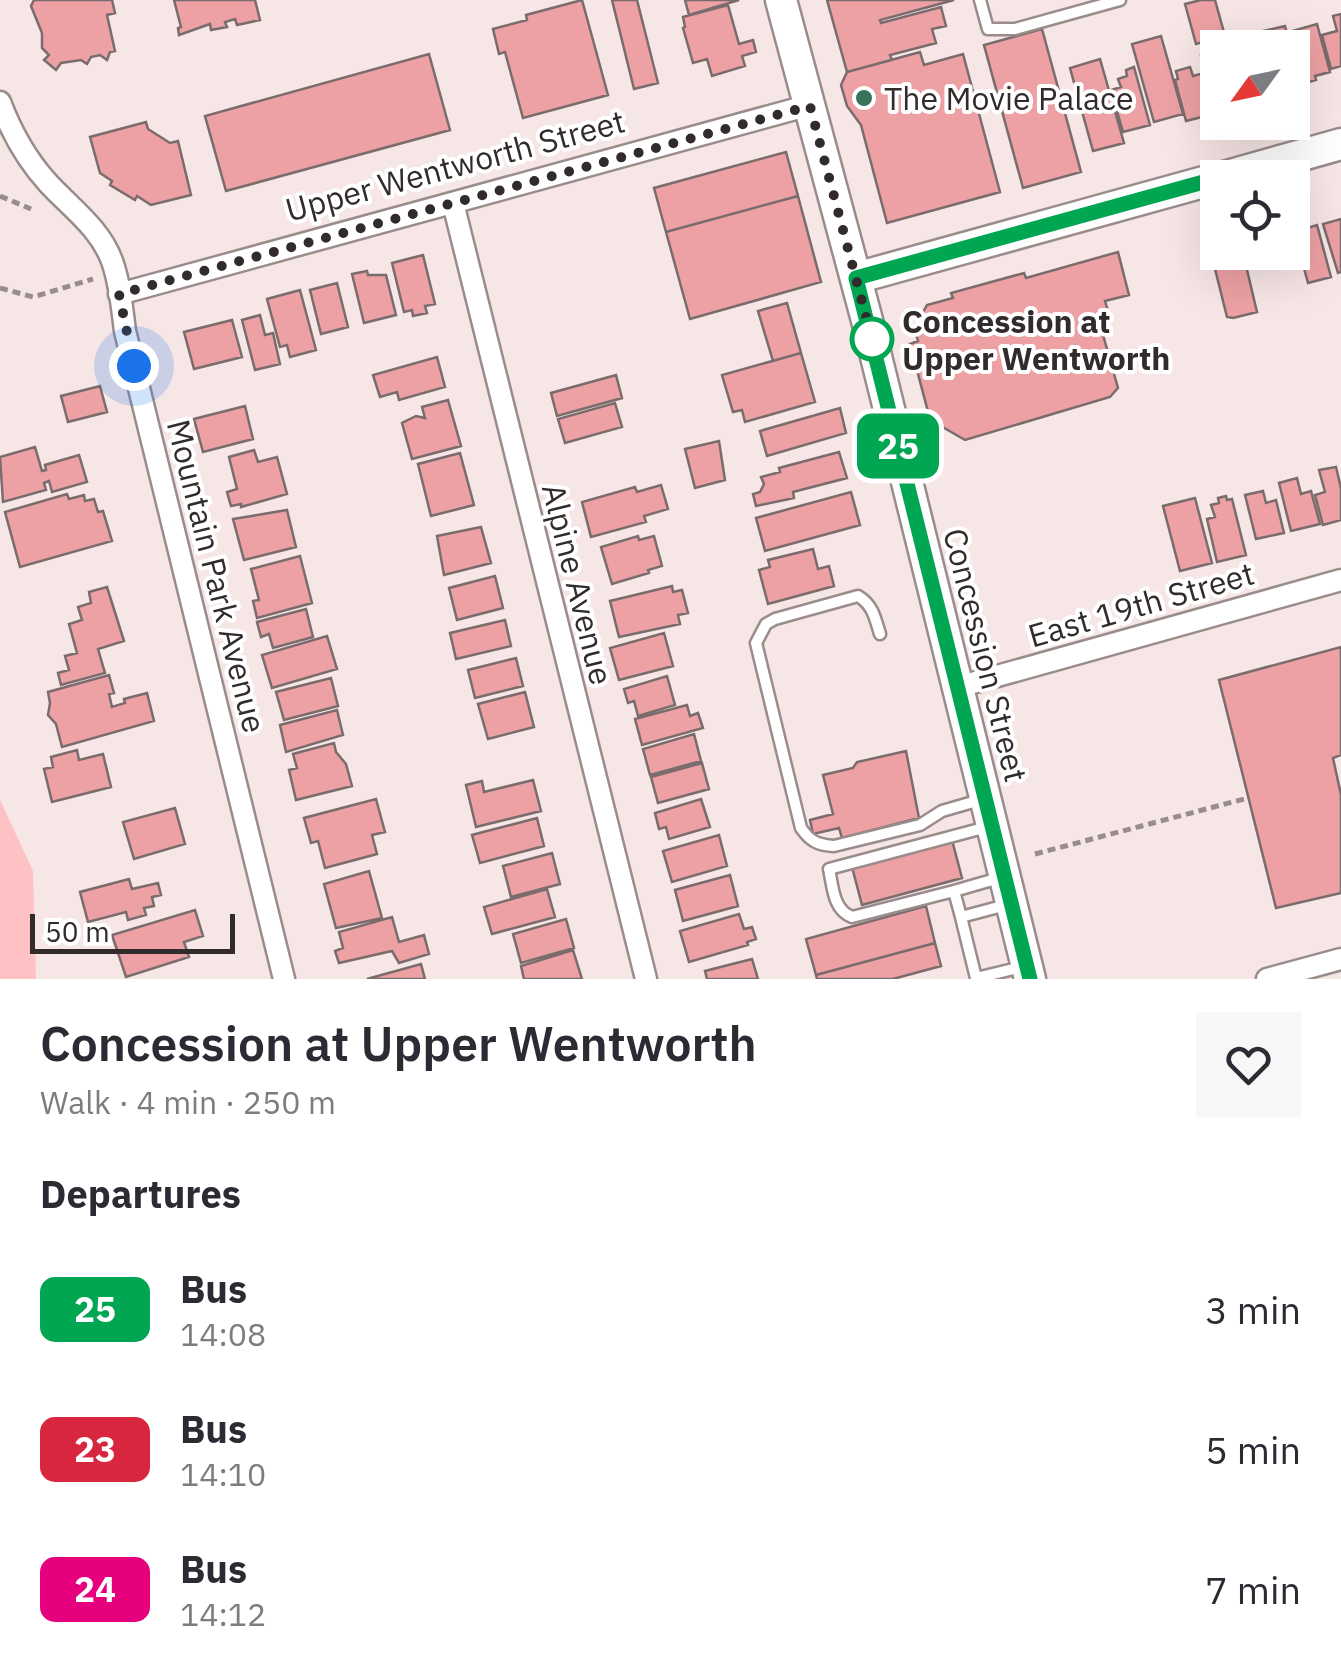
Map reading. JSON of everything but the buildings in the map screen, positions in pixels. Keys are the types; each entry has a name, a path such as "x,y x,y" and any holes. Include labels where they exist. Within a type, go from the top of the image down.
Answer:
{"main road":[{"name":"Concession Street","path":"781,0 856,278 1028,972"},
{"path":"1284,160 1341,144"},
{"path":"856,278 1200,183"}],"street":[{"name":"Mountain Park Avenue","path":"0,102 33,164 84,218 112,261 125,331 284,979"},
{"name":"Upper Wentworth Street","path":"119,294 810,106"},
{"name":"Alpine Avenue","path":"454,203 646,979"},
{"name":"East 19th Street","path":"958,688 1341,580"},
{"path":"1267,979 1341,959"}],"lane":[{"path":"980,0 988,29 1015,29 1120,0"},
{"path":"880,634 868,602 858,596 775,619 760,631 756,643 800,828 810,840 834,846 920,825 942,811 989,812"},
{"path":"989,812 829,869 837,905 841,912 852,916 954,891 1008,890"},
{"path":"961,917 1008,890"},
{"path":"954,891 975,979 1028,972"}],"path":[{"path":"0,196 31,210"},
{"path":"0,288 33,297 93,279"},
{"path":"1035,854 1248,798"}],"shaded area":[{"path":"0,800 33,871 36,979 0,979"}],"bus line":[{"name":"25","path":"1030,979 856,278 1200,183"}],"place":[{"name":"The Movie Palace","path":"864,98"},
{"name":"Concession at Upper Wentworth","path":"872,339"}],"route":[{"path":"134,366 119,294 810,106 872,339"}]}
